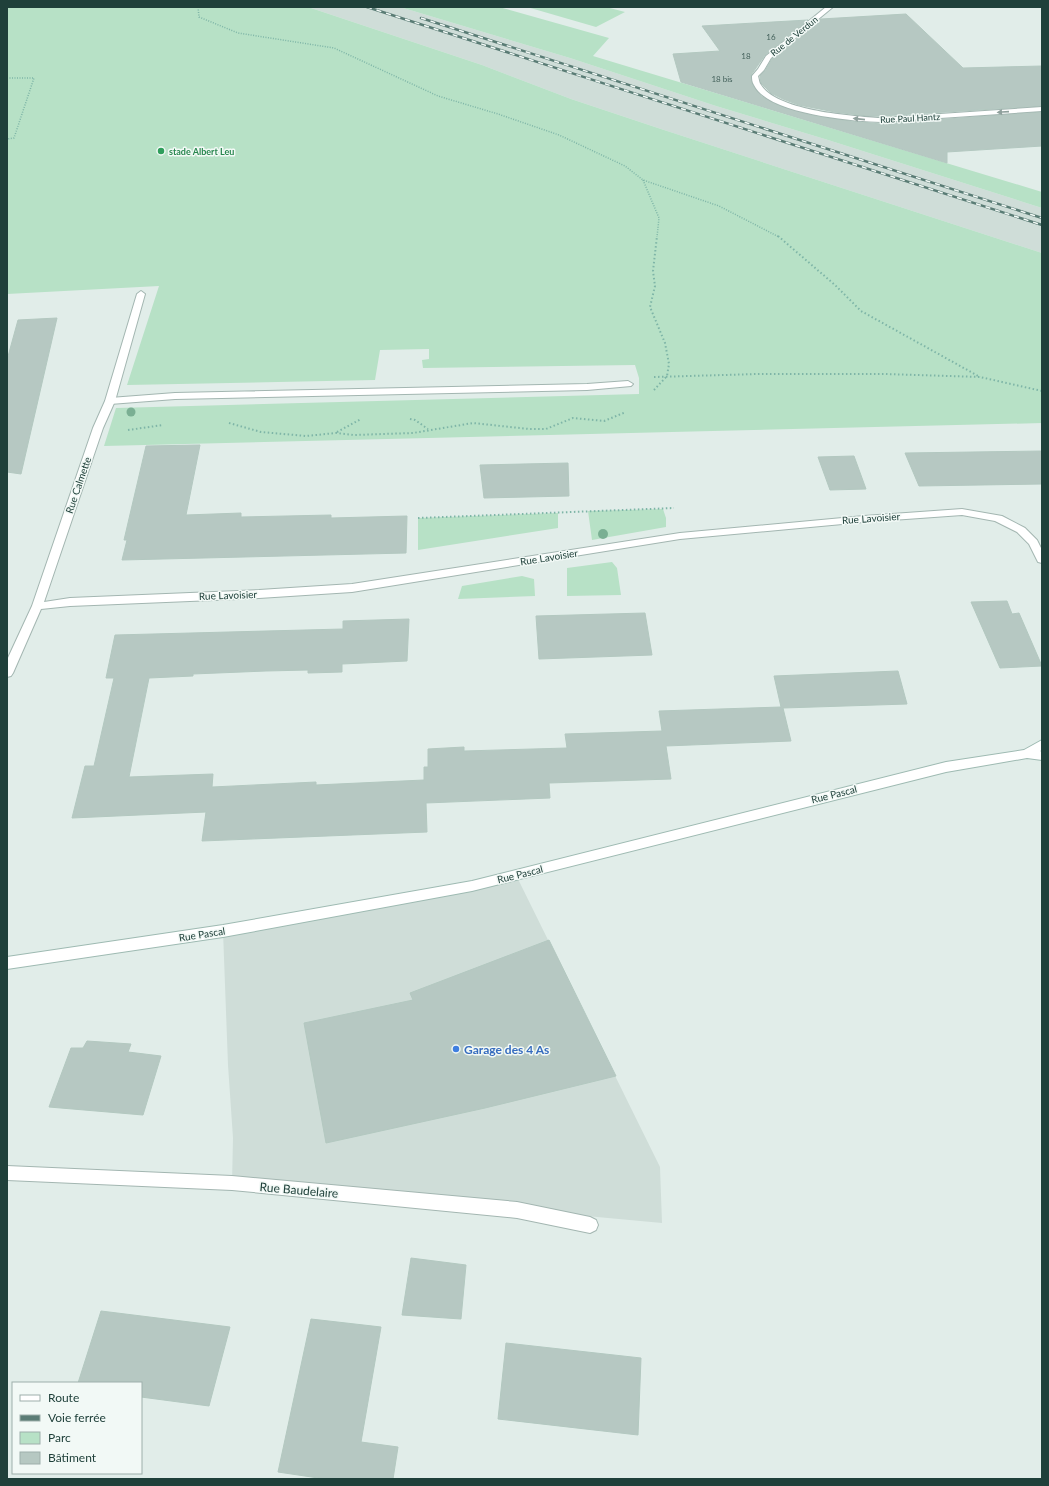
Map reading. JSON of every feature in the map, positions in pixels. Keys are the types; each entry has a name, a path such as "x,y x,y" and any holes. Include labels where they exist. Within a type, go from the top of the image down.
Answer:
{"street":[{"name":"Rue de Verdun","path":"780,102 765,93 758,86 755,76 761,70 768,57 830,7"},
{"name":"Rue Paul Hantz","path":"780,102 805,111 821,114 881,120 1042,109"},
{"name":"Rue Calmette","path":"7,673 37,606 98,428 110,401 141,294"},
{"path":"110,401 175,396 587,387 628,384"},
{"name":"Rue Lavoisier","path":"37,606 70,602 259,594 352,588 680,536 864,519 962,512 998,518 1021,530 1033,542 1042,560"},
{"name":"Rue Pascal","path":"1027,754 1042,744"},
{"name":"Rue Pascal","path":"7,963 223,931 472,886 938,769 1027,754 1042,756"},
{"name":"Rue Baudelaire","path":"7,1173 232,1183 517,1210 590,1225"}],"path":[{"path":"198,7 199,17 238,33 334,48 438,96 498,114 558,135 625,166 643,180 719,206 775,234 835,285 861,311 980,377"},
{"path":"7,78 34,78 14,138 7,139"},
{"path":"667,376 884,374 980,377 1042,391"},
{"path":"404,417 415,420 429,430"},
{"path":"336,433 362,419"},
{"path":"418,518 675,508"}],"shaded area":[{"path":"308,7 400,7 570,58 716,106 1042,208 1042,253 571,99 482,65"},
{"path":"516,875 660,1167 662,1223 232,1183 233,1138 228,1065 223,931"}],"green space":[{"path":"7,7 308,7 482,65 571,99 1042,253 1042,423 104,446 116,408 639,394 639,378 635,365 423,368 422,360 429,359 429,349 380,350 375,380 127,385 159,286 7,294"},
{"path":"400,7 499,7 609,38 593,56 1042,192 1042,208 716,106 570,58"},
{"path":"527,7 606,7 625,12 596,27"},
{"path":"663,509 666,518 666,527 592,540 588,511"},
{"path":"558,513 558,528 418,550 418,518"},
{"path":"612,562 617,568 621,595 567,596 567,568"},
{"path":"522,576 534,579 535,596 458,599 462,586"}],"building":[{"path":"906,14 963,68 1042,66 1042,106 868,116 835,112 799,105 771,93 761,83 760,76 765,71 772,59 821,19"},
{"path":"808,20 765,55 751,75 753,86 761,96 775,104 811,115 881,124 1042,112 1042,146 947,152 947,163 681,82 673,54 720,51 702,26"},
{"path":"57,318 21,474 7,472 7,360 18,320"},
{"path":"200,445 186,515 241,513 241,517 331,515 331,518 407,516 406,553 122,560 127,540 124,540 146,446"},
{"path":"1042,451 1042,484 919,486 905,453"},
{"path":"854,456 866,489 830,490 818,457"},
{"path":"568,463 569,496 484,498 480,465"},
{"path":"1007,601 1012,614 1019,613 1042,666 1000,668 971,602"},
{"path":"645,613 652,655 539,659 536,616"},
{"path":"409,619 407,661 342,664 342,672 308,673 308,670 266,671 193,674 193,676 149,678 129,777 213,774 212,787 316,782 316,785 424,780 424,767 428,767 428,749 464,747 464,751 567,748 565,734 662,731 659,711 781,707 774,676 898,671 907,704 783,708 791,741 666,746 671,779 549,783 550,798 426,803 427,832 202,841 206,812 72,818 85,766 94,766 114,678 106,678 115,635 343,629 343,621"},
{"name":"Garage des 4 As","path":"549,940 616,1076 485,1108 326,1143 304,1023 413,1000 410,993"},
{"path":"87,1041 131,1044 128,1052 161,1056 143,1115 49,1107 71,1048 83,1048"},
{"path":"411,1258 466,1265 461,1319 402,1315"},
{"path":"101,1311 230,1327 209,1406 142,1397 142,1382 78,1382"},
{"path":"311,1319 381,1327 361,1442 398,1447 393,1479 325,1479 278,1472"},
{"path":"506,1343 641,1358 638,1435 498,1419"}],"railway":[{"path":"367,7 1042,225"},
{"path":"421,18 1042,218"}],"place":[{"name":"stade Albert Leu","path":"161,151"},
{"name":"Garage des 4 As","path":"456,1049"}]}
